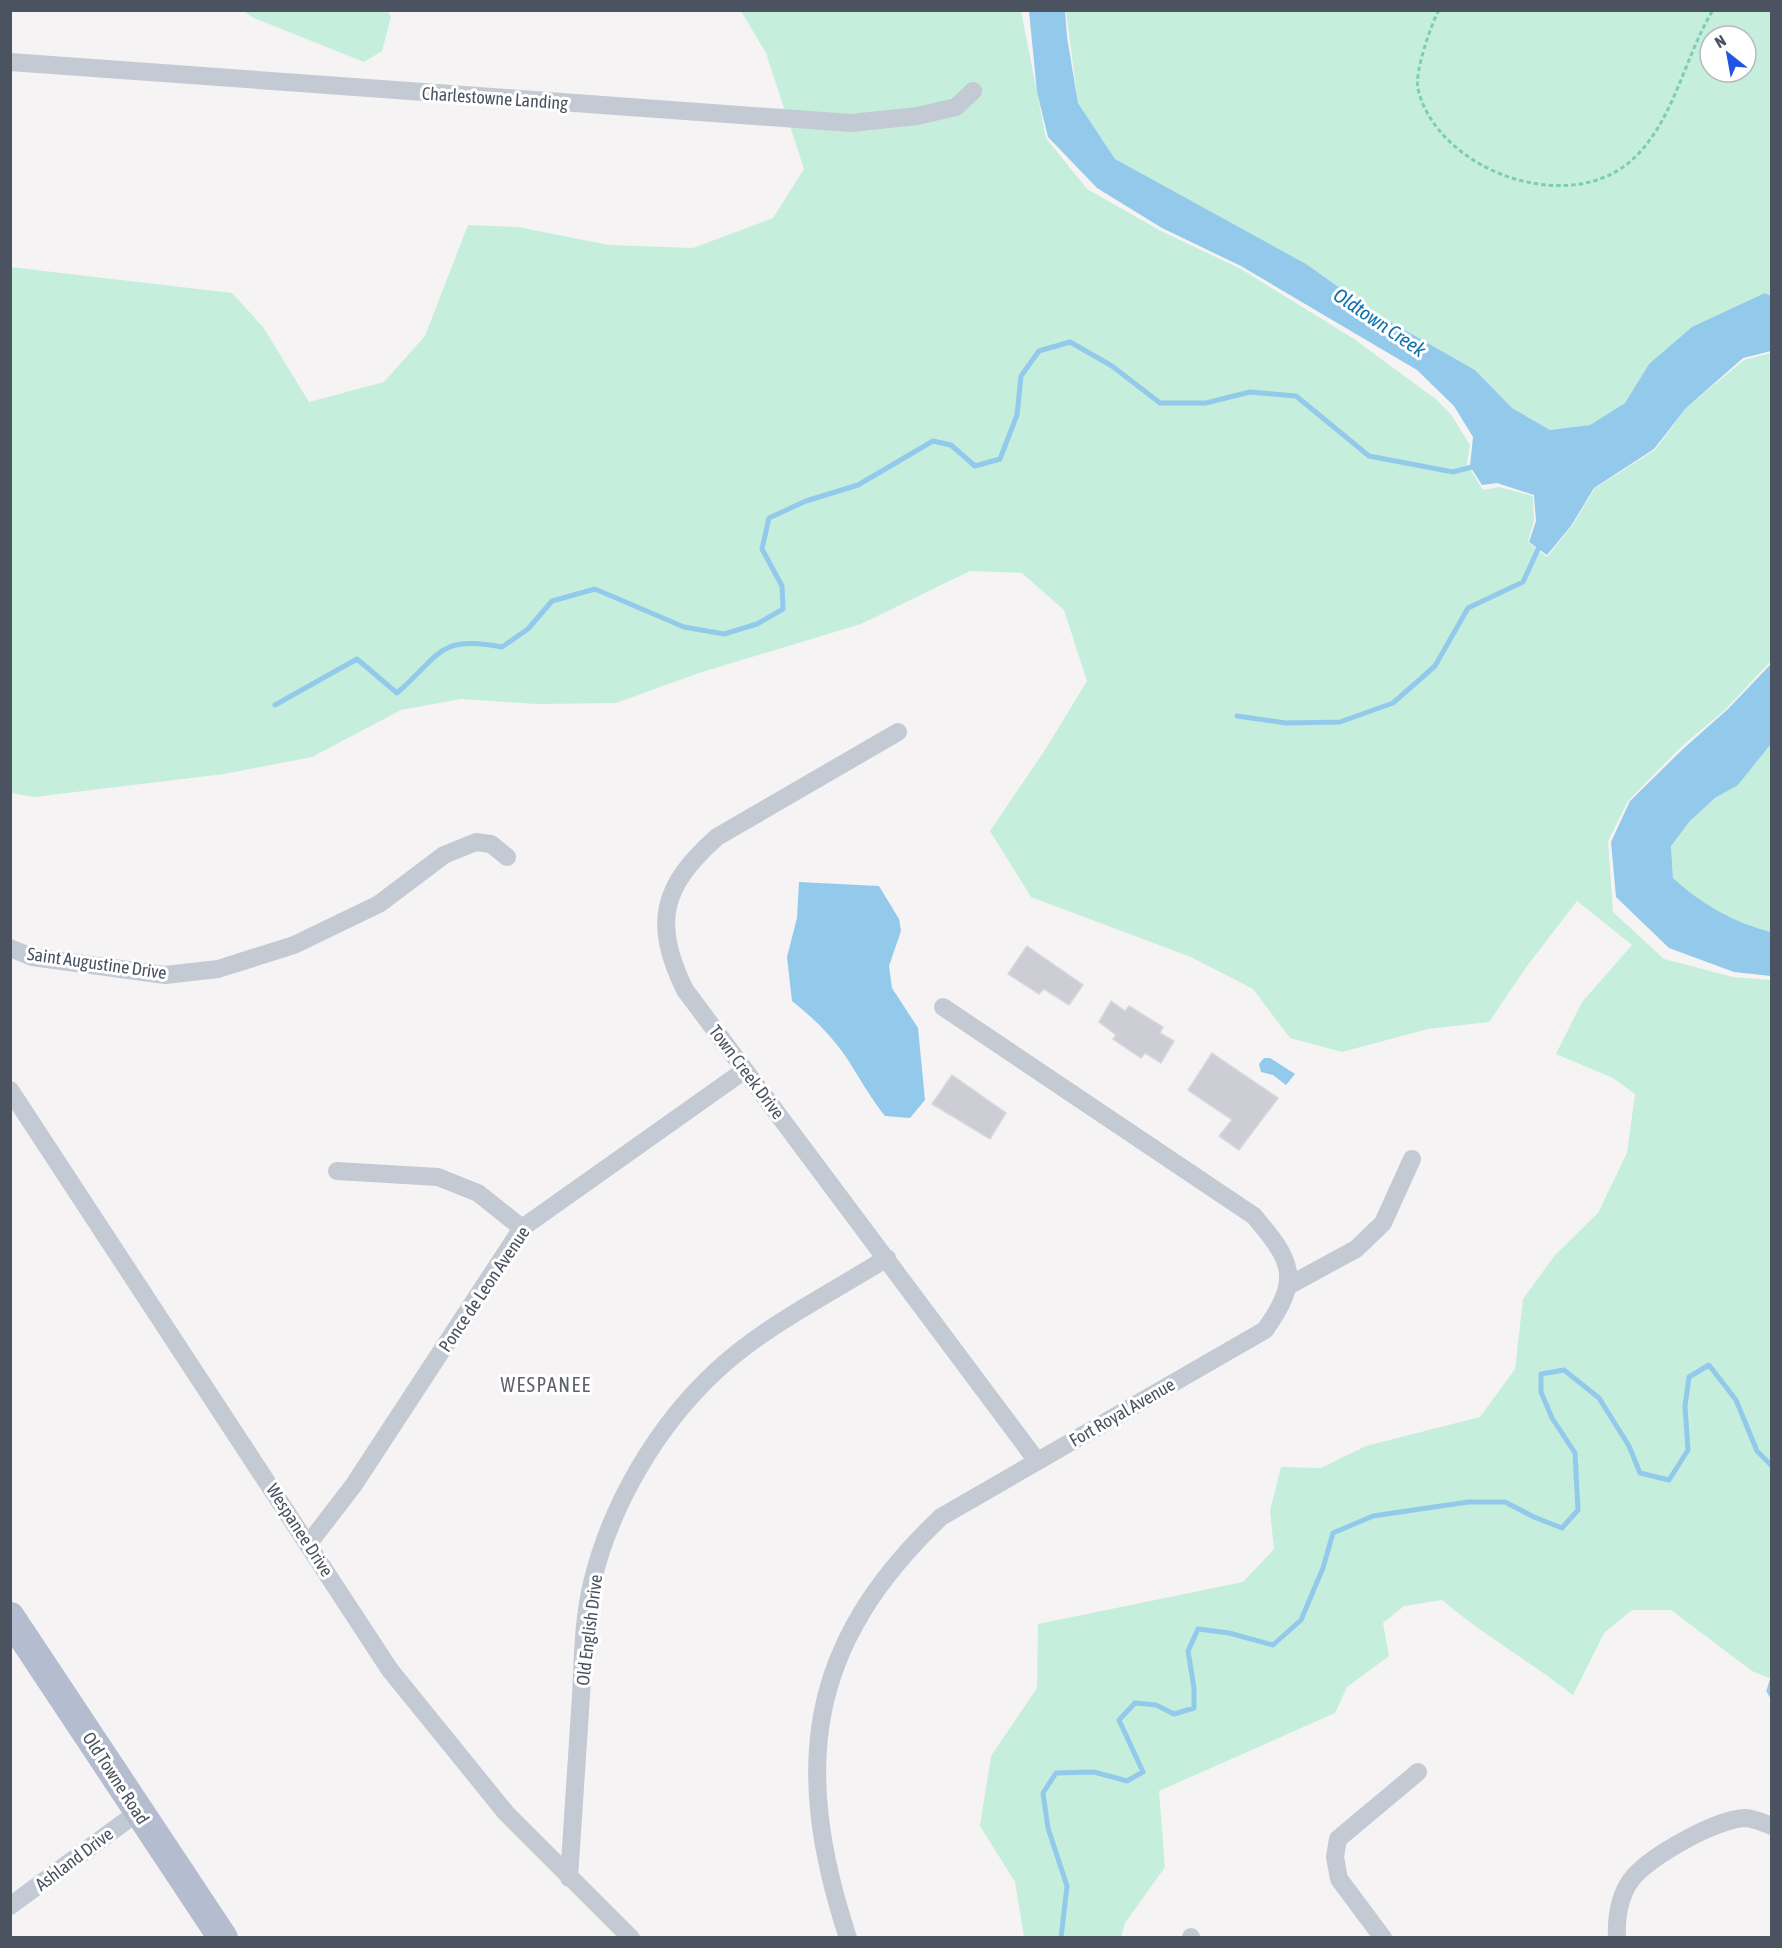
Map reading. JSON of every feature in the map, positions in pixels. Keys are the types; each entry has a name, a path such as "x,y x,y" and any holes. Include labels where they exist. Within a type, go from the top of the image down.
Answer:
{"main road":[{"name":"Old Towne Road","path":"10,1617 223,1938"}],"street":[{"name":"Charlestowne Landing","path":"10,62 851,123 917,116 956,106 973,91"},
{"name":"Town Creek Drive","path":"898,732 717,837 679,875 670,900 666,932 671,960 685,990 1037,1461"},
{"name":"Saint Augustine Drive","path":"10,948 32,957 165,975 218,969 294,945 379,904 444,855 476,842 491,844 507,858"},
{"name":"Fort Royal Avenue","path":"848,1938 831,1884 818,1815 816,1752 827,1689 851,1631 883,1580 909,1547 941,1517 1265,1330 1277,1313 1288,1286 1289,1266 1278,1244 1254,1216 943,1007"},
{"name":"Ponce de Leon Avenue","path":"309,1543 353,1486 522,1228 745,1070"},
{"name":"Wespanee Drive","path":"10,1090 309,1543 390,1670 506,1813 630,1938"},
{"path":"1288,1286 1356,1249 1383,1223 1412,1160"},
{"path":"337,1170 438,1178 478,1193 522,1228"},
{"name":"Old English Drive","path":"569,1878 584,1641 592,1585 610,1525 633,1480 671,1420 717,1371 756,1340 886,1258"},
{"path":"1383,1938 1339,1879 1335,1857 1338,1839 1418,1772"},
{"name":"Ashland Drive","path":"10,1906 138,1812"},
{"path":"1617,1938 1619,1906 1632,1878 1669,1850 1699,1831 1729,1820 1748,1818 1772,1826"}],"path":[{"path":"1439,10 1430,27 1417,87 1435,129 1478,165 1532,183 1570,186 1597,182 1627,164 1652,136 1713,10"}],"green space":[{"path":"243,11 388,11 391,17 382,51 364,62 254,18"},
{"path":"741,11 1021,11 1046,138 1087,189 1161,231 1241,269 1354,339 1437,400 1452,416 1470,445 1467,464 1483,490 1499,487 1533,496 1534,521 1528,542 1547,557 1572,526 1595,488 1655,450 1686,408 1744,360 1771,353 1771,661 1726,709 1681,747 1628,801 1608,841 1613,912 1664,959 1733,977 1771,980 1771,1679 1752,1671 1671,1610 1632,1610 1604,1633 1573,1695 1442,1600 1404,1606 1383,1623 1389,1656 1347,1687 1335,1713 1159,1791 1165,1867 1125,1923 1121,1937 1024,1937 1015,1882 980,1826 991,1756 1037,1688 1038,1624 1243,1582 1274,1549 1270,1511 1281,1467 1321,1468 1366,1446 1480,1417 1515,1369 1523,1299 1555,1255 1598,1213 1627,1153 1635,1094 1613,1078 1556,1054 1582,1002 1632,945 1577,901 1527,966 1489,1022 1428,1029 1342,1052 1290,1038 1253,989 1191,957 1031,897 990,831 1045,750 1087,681 1064,610 1022,573 970,571 861,624 699,673 616,703 537,704 461,699 401,710 312,757 224,774 34,797 11,793 10,267 232,293 263,327 309,402 384,382 425,336 468,225 518,227 609,245 693,248 773,218 804,169 766,53"},
{"path":"1066,11 1771,11 1771,296 1765,293 1649,364 1625,403 1590,425 1550,430 1512,408 1475,370 1380,316 1322,275 1115,159 1078,103"},
{"path":"1771,744 1771,932 1731,918 1684,888 1673,878 1671,846 1690,821 1715,798 1738,785"}],"water":[{"name":"Oldtown Creek","path":"1029,11 1065,11 1078,103 1115,159 1306,264 1380,316 1475,370 1512,408 1550,430 1590,425 1625,403 1649,364 1692,327 1765,293 1771,296 1771,351 1743,358 1686,408 1654,449 1594,488 1571,526 1547,555 1529,542 1536,521 1534,495 1497,483 1482,485 1470,466 1473,437 1454,406 1417,370 1241,266 1162,228 1097,188 1048,137 1037,92"},
{"path":"1771,664 1771,744 1738,785 1715,798 1690,821 1671,846 1673,878 1719,911 1771,932 1771,976 1734,972 1669,948 1616,897 1611,842 1630,801 1728,709"},
{"path":"799,882 879,886 899,919 901,931 889,966 892,988 918,1028 925,1100 910,1118 885,1116 839,1047 792,1001 787,957 797,918"},
{"path":"1264,1058 1270,1058 1295,1074 1286,1085 1273,1075 1261,1072 1259,1064"}],"building":[{"path":"1027,946 1083,985 1069,1005 1044,989 1039,994 1008,974"},
{"path":"1111,1001 1125,1011 1129,1006 1163,1027 1160,1033 1174,1041 1161,1063 1145,1053 1141,1058 1113,1039 1116,1035 1099,1022"},
{"path":"1212,1053 1278,1098 1239,1150 1219,1136 1232,1120 1188,1090"},
{"path":"952,1075 1006,1113 990,1139 932,1104"}],"waterway":[{"path":"275,705 357,659 397,693 442,651 452,646 465,644 502,647 528,629 552,601 595,589 684,627 724,634 757,624 783,609 782,586 762,549 769,518 806,501 858,485 933,441 951,445 975,466 1000,459 1017,415 1021,376 1039,351 1070,342 1112,366 1160,403 1206,403 1250,392 1296,396 1369,456 1453,472 1476,466"},
{"path":"1237,716 1286,723 1340,722 1393,703 1435,666 1468,608 1523,582 1540,545"},
{"path":"1061,1938 1067,1886 1048,1828 1043,1793 1056,1773 1094,1772 1127,1781 1143,1772 1119,1720 1135,1703 1156,1705 1174,1714 1194,1708 1194,1688 1188,1651 1198,1629 1229,1633 1273,1645 1301,1620 1323,1568 1333,1533 1373,1516 1468,1502 1505,1502 1562,1528 1578,1510 1575,1453 1552,1418 1541,1392 1541,1374 1564,1370 1599,1398 1629,1446 1640,1473 1669,1480 1688,1450 1685,1406 1689,1377 1709,1365 1736,1400 1757,1451 1772,1466"},
{"path":"1772,1681 1769,1691 1772,1696"}],"district":[{"name":"WESPANEE","path":"546,1384"}]}
